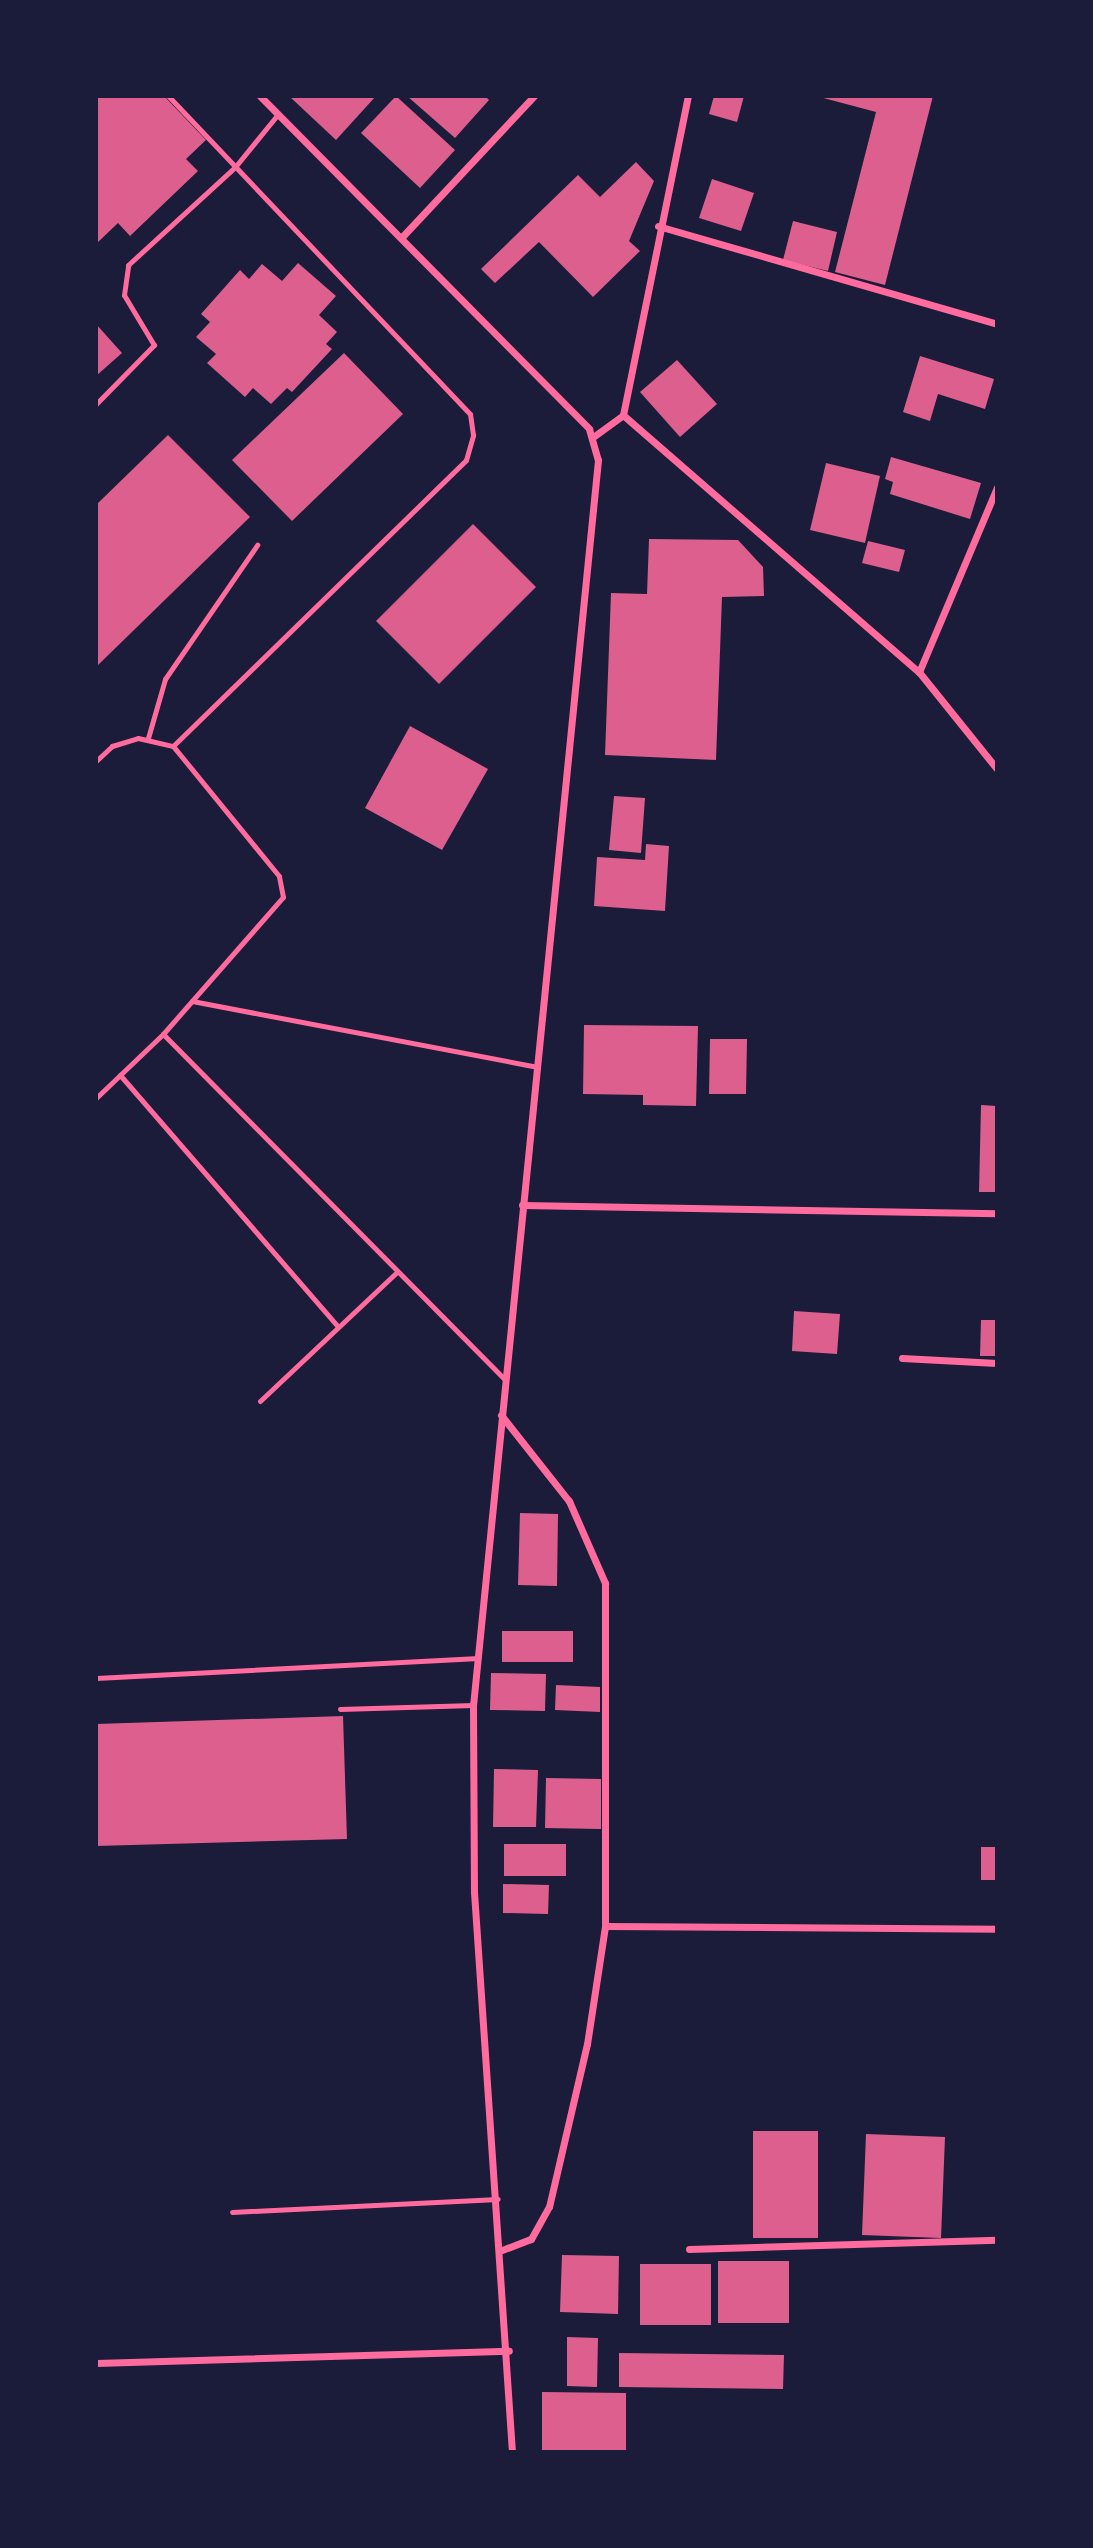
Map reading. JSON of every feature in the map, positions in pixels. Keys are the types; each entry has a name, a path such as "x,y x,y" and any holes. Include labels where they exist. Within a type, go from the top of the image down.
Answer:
{"street":[{"path":"260,96 593,437 598,489 472,1705 474,1892 509,2351 512,2452"},
{"path":"401,238 534,96"},
{"path":"593,437 623,415 658,226 688,96"},
{"path":"658,226 997,324"},
{"path":"623,415 919,672 997,769"},
{"path":"919,672 997,487"},
{"path":"522,1205 997,1213"},
{"path":"902,1358 997,1363"},
{"path":"501,1415 569,1501 605,1583 605,1926 587,2044 549,2207 531,2239 502,2250"},
{"path":"605,1926 997,1929"},
{"path":"689,2249 997,2240"},
{"path":"96,2363 509,2351"}],"lane":[{"path":"168,96 470,414 473,435 466,460 173,746"},
{"path":"96,404 154,345 124,295 128,265 235,167 278,114"},
{"path":"148,738 164,679 257,545"},
{"path":"96,761 121,742 148,738 173,746 284,888 275,909 163,1034 96,1098"},
{"path":"192,1001 538,1067"},
{"path":"163,1034 396,1273 504,1379"},
{"path":"120,1074 338,1327"},
{"path":"260,1401 396,1273"},
{"path":"96,1678 478,1658"},
{"path":"340,1709 472,1705"},
{"path":"232,2212 498,2199"}],"building":[{"path":"96,96 164,96 206,140 186,159 198,171 130,236 118,223 96,244"},
{"path":"289,96 376,96 336,140"},
{"path":"396,96 455,150 420,188 361,133"},
{"path":"407,96 485,96 489,100 455,138"},
{"path":"714,96 744,96 737,122 709,114"},
{"path":"816,96 933,96 885,285 835,272 876,112"},
{"path":"636,162 654,181 629,241 640,251 593,297 539,242 495,283 481,269 578,175 600,197"},
{"path":"712,179 754,193 741,231 699,218"},
{"path":"793,221 837,232 828,271 783,260"},
{"path":"298,263 336,296 319,315 337,332 326,344 332,349 292,392 287,388 271,404 253,388 245,397 207,363 216,354 196,337 210,322 201,314 240,270 249,279 262,264 282,281"},
{"path":"96,324 122,353 96,376"},
{"path":"344,353 403,414 292,521 232,460"},
{"path":"920,356 994,379 985,409 938,394 930,421 903,412"},
{"path":"677,360 717,404 680,437 640,392"},
{"path":"168,435 250,517 96,667 96,505"},
{"path":"891,457 981,483 970,519 890,494 893,482 885,479"},
{"path":"826,463 880,476 865,543 810,530"},
{"path":"473,524 536,587 439,684 376,621"},
{"path":"649,539 738,540 763,567 764,596 722,597 716,760 605,755 611,593 647,594"},
{"path":"868,541 905,550 899,572 862,563"},
{"path":"410,726 488,769 442,850 365,808"},
{"path":"614,796 645,798 641,853 609,850"},
{"path":"646,844 669,846 665,911 594,906 597,857 645,860"},
{"path":"584,1025 698,1026 696,1106 643,1105 643,1095 583,1094"},
{"path":"710,1039 747,1039 746,1094 709,1094"},
{"path":"981,1105 997,1106 997,1192 979,1192"},
{"path":"794,1311 840,1314 837,1354 792,1351"},
{"path":"981,1320 997,1320 997,1356 980,1356"},
{"path":"520,1513 558,1514 557,1586 518,1585"},
{"path":"502,1631 573,1631 573,1662 502,1662"},
{"path":"491,1673 546,1674 545,1711 490,1710"},
{"path":"556,1685 600,1687 600,1712 555,1710"},
{"path":"343,1716 347,1839 96,1846 96,1724"},
{"path":"494,1769 538,1770 536,1827 493,1827"},
{"path":"546,1778 601,1779 601,1829 545,1828"},
{"path":"504,1844 566,1844 566,1876 504,1876"},
{"path":"981,1847 997,1847 997,1880 981,1880"},
{"path":"503,1884 549,1885 548,1914 503,1913"},
{"path":"753,2131 818,2131 818,2238 753,2238"},
{"path":"866,2134 945,2137 941,2238 862,2235"},
{"path":"562,2255 619,2256 618,2314 560,2312"},
{"path":"718,2261 789,2261 789,2323 718,2323"},
{"path":"640,2264 711,2264 711,2325 640,2325"},
{"path":"567,2337 598,2338 597,2387 567,2386"},
{"path":"619,2353 784,2355 783,2389 619,2387"},
{"path":"542,2392 626,2393 626,2452 542,2452"}]}
